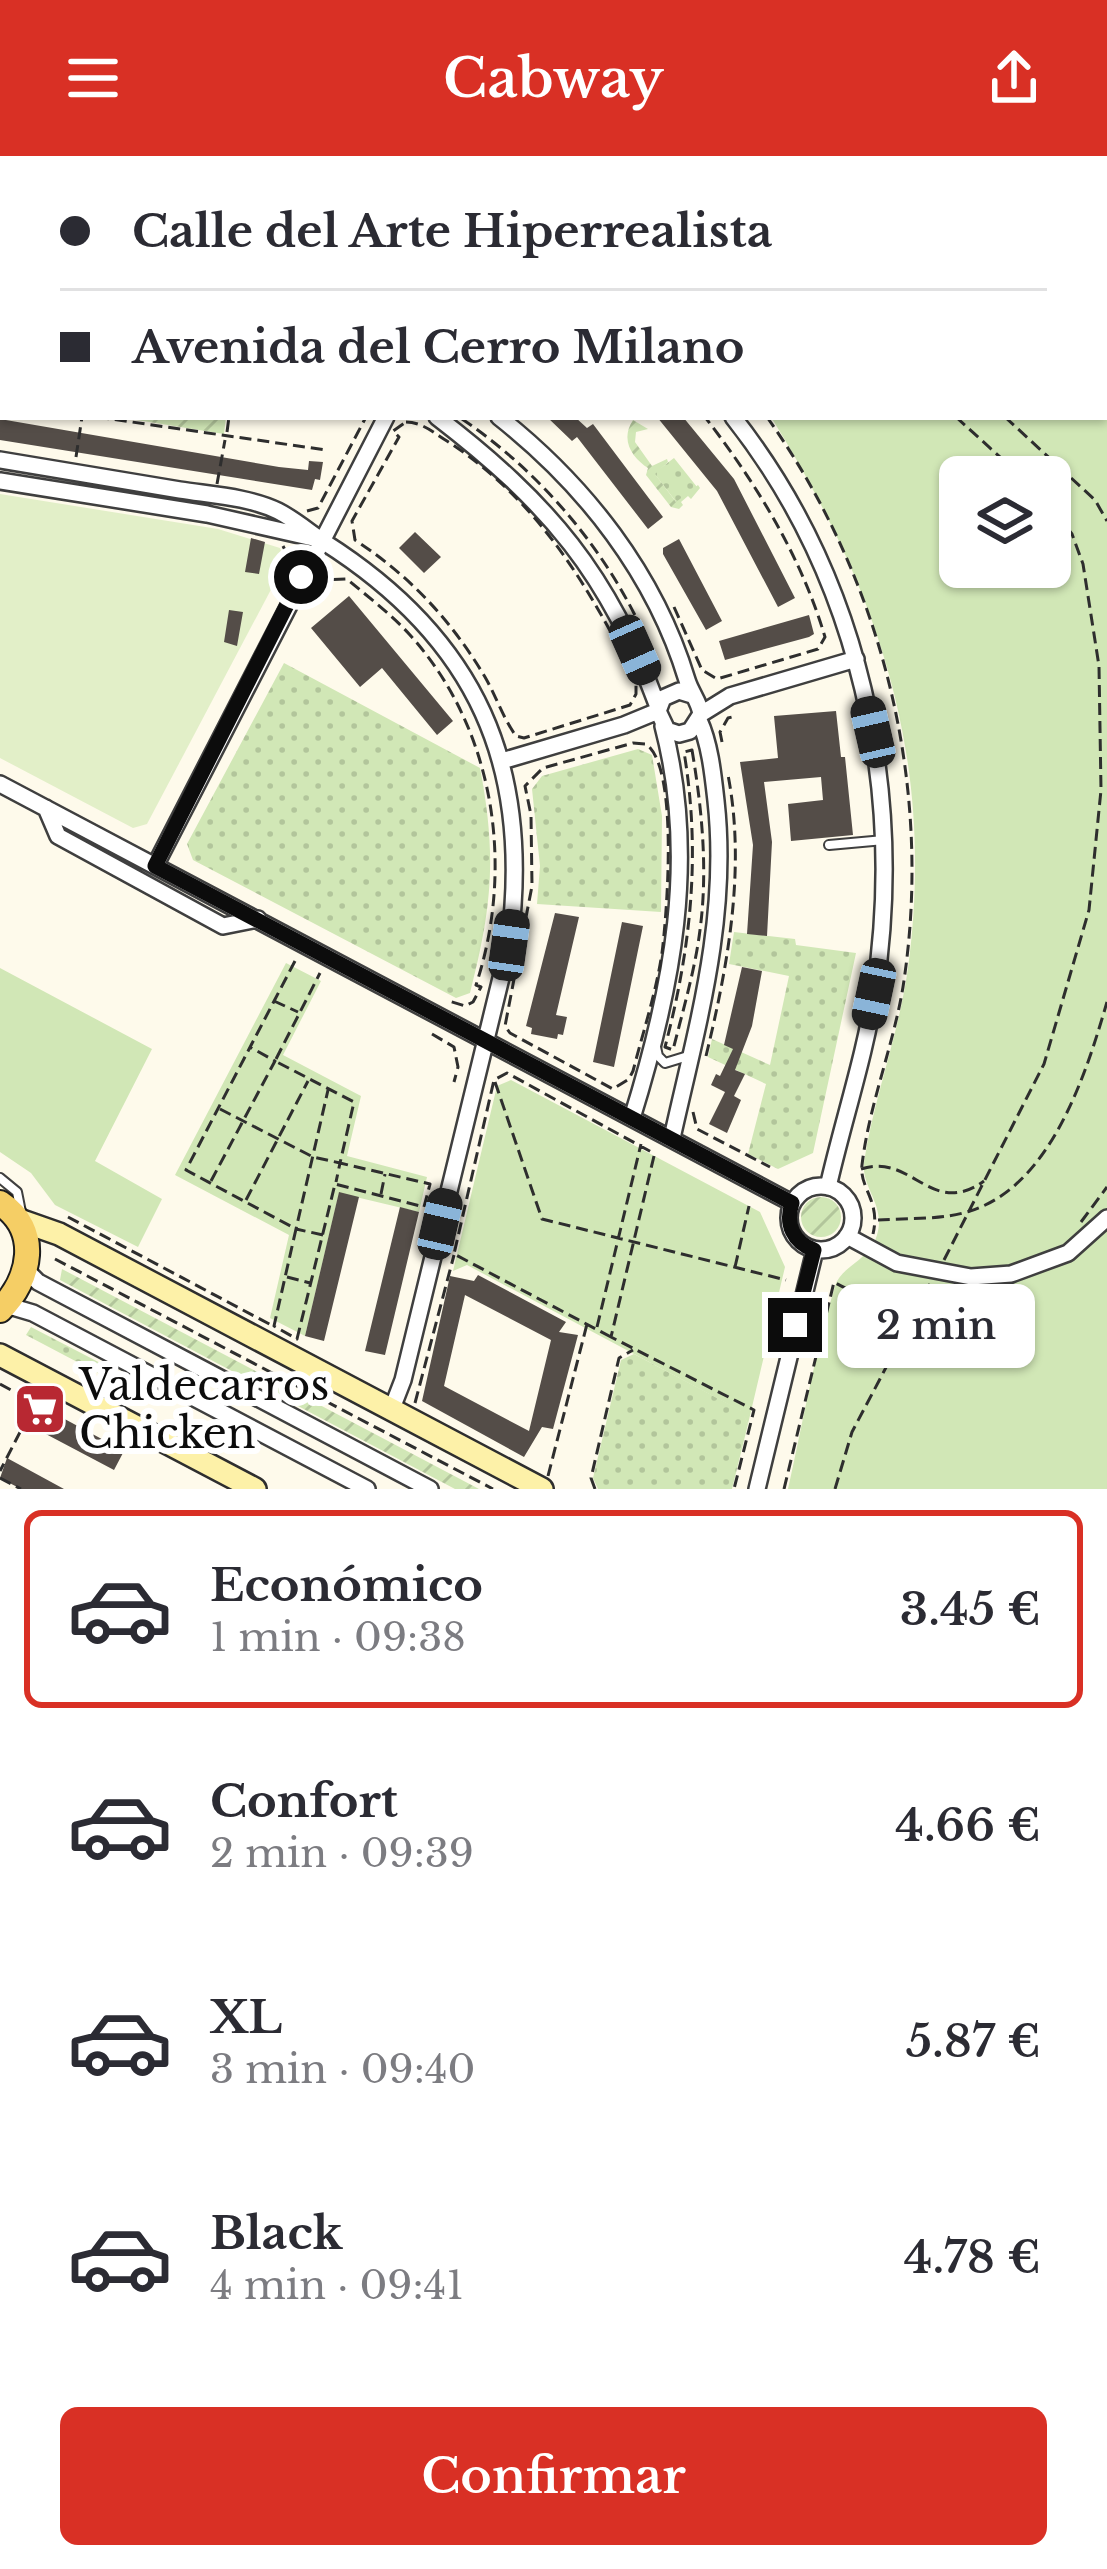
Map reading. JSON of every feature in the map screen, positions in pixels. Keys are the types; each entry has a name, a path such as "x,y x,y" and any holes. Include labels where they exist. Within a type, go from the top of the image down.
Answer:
{"main road":[{"path":"0,1202 21,1221 27,1248 18,1288 3,1308"}],"street":[{"path":"155,866 384,420"},
{"path":"441,420 540,503 583,558 623,623 677,753 682,832 679,911 654,1039 632,1118"},
{"path":"502,420 586,497 630,557 670,634 700,717 714,784 720,878 712,964 672,1138"},
{"path":"735,420 799,518 834,593 873,732 885,839 884,903 874,994 828,1187"},
{"path":"0,460 277,510 396,592 462,672 502,761 516,830 509,945 403,1380 391,1411"},
{"path":"0,482 207,514 322,540"},
{"path":"660,717 670,693 730,696 856,659"},
{"path":"660,717 673,733 684,733 730,696"},
{"path":"502,761 660,717"},
{"path":"0,784 792,1203"},
{"path":"46,808 58,836 224,926 258,919"},
{"path":"828,1187 838,1191 850,1207 852,1227 833,1248 814,1250 792,1232 789,1212 807,1189 828,1187"},
{"path":"847,1236 897,1264 971,1277 1011,1274 1068,1253 1107,1217"},
{"path":"21,1221 58,1234 391,1411 545,1483"},
{"path":"757,1489 814,1250"},
{"path":"24,1268 38,1282 430,1489"},
{"path":"3,1308 34,1313 367,1489"},
{"path":"0,1355 255,1489"}],"lane":[{"path":"829,845 885,839"},
{"path":"654,1039 665,1063 691,1053"},
{"path":"0,1178 22,1202 21,1221"}],"path":[{"path":"74,463 81,420"},
{"path":"119,420 326,450"},
{"path":"217,486 229,420"},
{"path":"301,512 318,508 364,420"},
{"path":"697,658 702,670 717,679 818,649 825,637 804,580 763,498 707,420"},
{"path":"769,420 820,501 868,612 900,728 908,784 913,869 906,962 891,1047 860,1169 876,1220 867,1247"},
{"path":"959,420 999,456"},
{"path":"1008,420 1083,488 1107,521"},
{"path":"406,422 418,422 465,453 544,526 596,601 636,681 636,694 621,710 524,738 516,736 506,718 443,614 397,569 355,540 351,530 399,436 393,431 406,422"},
{"path":"835,1489 853,1432 1044,1064 1089,910 1103,749 1095,629 1071,533"},
{"path":"274,541 285,549 286,570"},
{"path":"320,587 323,580 347,579 412,637 457,704 476,748 494,826 495,899 476,986 481,987 478,996 465,1006 448,1001"},
{"path":"722,745 720,733 728,718 736,716"},
{"path":"511,998 505,1026 509,1033 613,1089 633,1071 661,957 667,904 666,800 655,750 634,743 543,768 529,779 527,794"},
{"path":"677,753 692,750"},
{"path":"295,961 186,1169 296,1229 323,1235"},
{"path":"210,1182 320,973"},
{"path":"274,1001 299,1013"},
{"path":"876,1220 968,1212 990,1202 1027,1173 1052,1138 1084,1072 1107,1002"},
{"path":"432,1034 454,1047 458,1067 454,1082"},
{"path":"68,1217 297,1339 354,1102 250,1047"},
{"path":"419,1409 415,1402 494,1080 507,1073 655,1155 611,1337"},
{"path":"245,1201 309,1078"},
{"path":"494,1080 542,1219 786,1280"},
{"path":"274,1327 329,1089"},
{"path":"696,1096 692,1115 698,1129 770,1167"},
{"path":"218,1108 313,1157 430,1184 424,1207 335,1184"},
{"path":"596,1329 641,1144"},
{"path":"860,1169 885,1165 937,1193 954,1195 985,1180"},
{"path":"380,1196 386,1173"},
{"path":"735,1267 749,1206"},
{"path":"454,1253 754,1410 734,1489"},
{"path":"55,1259 493,1489"},
{"path":"285,1277 310,1283"},
{"path":"784,1489 836,1283 850,1293 909,1296 918,1305"},
{"path":"545,1483 587,1324"},
{"path":"596,1489 591,1478 619,1358 634,1349"},
{"path":"0,1384 35,1403 0,1471"},
{"path":"0,1478 21,1489"}],"green space":[{"path":"137,420 226,420 224,434"},
{"path":"633,420 648,429 636,432 635,442 652,466 667,459 655,474 676,502 700,488 679,509 671,507 630,448 627,435"},
{"path":"773,420 1107,420 1107,1489 788,1489 835,1286 870,1249 878,1231 878,1212 864,1162 899,1017 915,891 914,818 891,680 842,548"},
{"path":"674,458 697,487 677,503 654,473"},
{"path":"0,494 218,529 280,548 285,563 147,824 133,828 0,758"},
{"path":"284,663 480,768 489,828 490,881 470,993 456,998 193,860 187,844"},
{"path":"638,749 652,755 662,816 661,912 537,904 540,866 532,789 542,776"},
{"path":"734,932 856,953 813,1153 778,1169 748,1154 766,1084 708,1057 712,1039 770,1065 789,976 729,964"},
{"path":"286,963 321,981 283,1055 361,1096 347,1156 427,1177 419,1212 339,1193 305,1336 270,1318 289,1235 175,1175"},
{"path":"0,968 152,1049 95,1161 162,1199 138,1247 55,1205 31,1173 0,1152"},
{"path":"511,1080 760,1212 785,1267 748,1424 741,1411 467,1265 453,1271 497,1086"},
{"path":"821,1197 835,1203 841,1217 835,1231 821,1237 807,1231 801,1217 807,1203"},
{"path":"62,1269 479,1489 455,1489 60,1280"},
{"path":"31,1327 160,1394 155,1403 26,1335"},
{"path":"634,1354 742,1411 748,1424 732,1489 598,1489 593,1478 621,1360"}],"building":[{"path":"0,420 6,420 279,467 308,470 309,461 323,462 320,480 315,479 312,490 0,440"},
{"path":"550,420 578,420 587,428 593,424 663,517 648,529 577,437 572,441"},
{"path":"659,420 685,420 734,479 795,598 778,607 717,491"},
{"path":"415,532 441,557 424,573 399,548"},
{"path":"251,538 265,542 259,574 245,572"},
{"path":"679,539 722,621 706,630 663,554 663,548"},
{"path":"349,596 453,721 437,735 382,668 360,687 311,628"},
{"path":"229,610 243,612 237,646 224,642"},
{"path":"809,615 814,634 809,637 725,660 719,641"},
{"path":"836,711 853,835 791,841 788,804 823,800 821,777 764,782 772,842 767,936 747,934 753,845 740,762 778,758 774,716"},
{"path":"555,913 579,917 556,1015 567,1017 563,1035 558,1034 557,1039 531,1034 532,1028 526,1026"},
{"path":"622,922 643,926 614,1067 593,1062"},
{"path":"742,967 762,971 752,1026 735,1070 745,1074 734,1096 741,1100 727,1133 709,1124 725,1092 711,1085 733,1049 724,1045"},
{"path":"339,1192 359,1197 324,1341 305,1336"},
{"path":"400,1207 419,1212 385,1355 365,1351"},
{"path":"478,1275 566,1322 559,1332 578,1335 553,1429 542,1427 524,1457 422,1401 450,1276 474,1281","holes":["465,1295 551,1340 529,1431 444,1386"]},
{"path":"35,1403 124,1451 114,1470 25,1423"},
{"path":"7,1458 64,1489 21,1489 0,1478"}],"place":[{"name":"Valdecarros Chicken","path":"40,1409"}],"route":[{"path":"301,577 155,866 792,1203 792,1232 814,1250 795,1325"}]}
